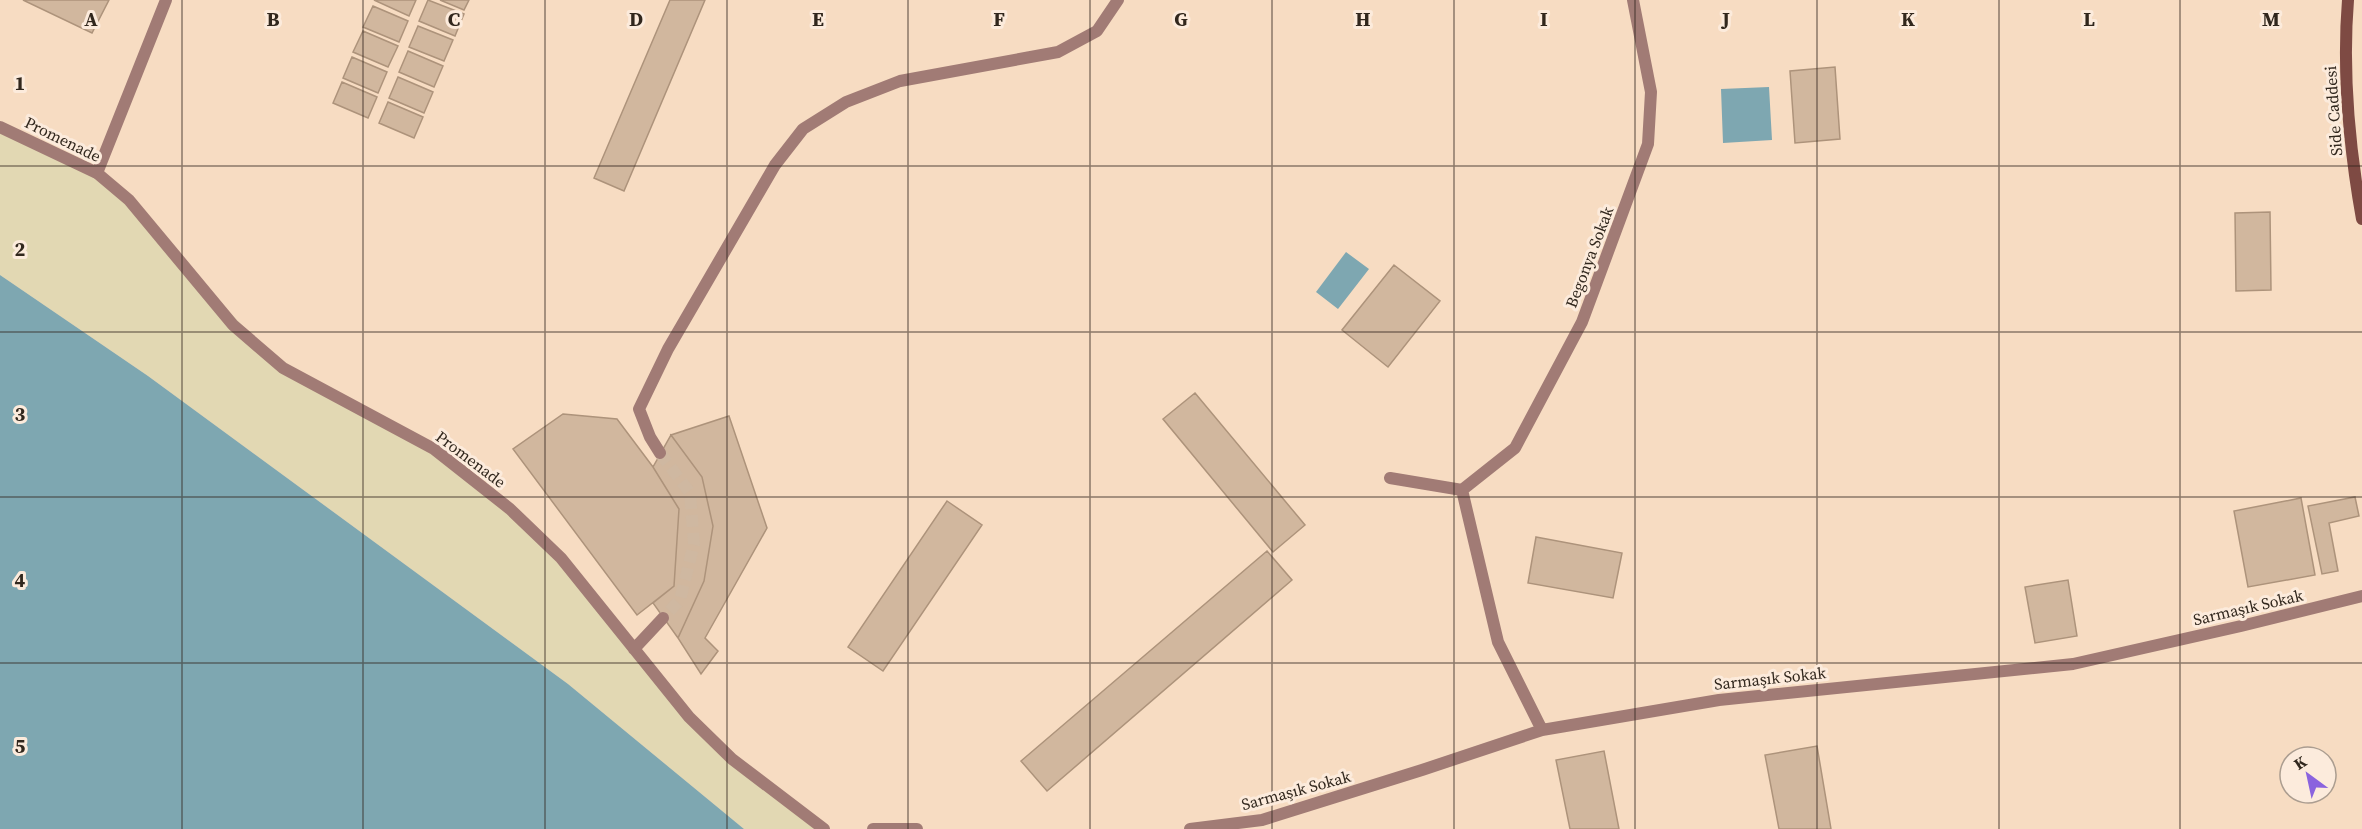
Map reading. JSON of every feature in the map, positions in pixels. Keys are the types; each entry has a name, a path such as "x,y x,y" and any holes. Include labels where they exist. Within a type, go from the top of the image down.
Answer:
{"main road":[{"name":"Side Caddesi","path":"2348,0 2346,100 2362,219"}],"street":[{"path":"97,173 166,0"},
{"path":"660,453 650,437 639,409 668,350 775,165 803,129 846,102 900,81 1058,52 1097,31 1118,0"},
{"name":"Begonya Sokak","path":"1462,490 1515,448 1582,322 1648,144 1651,92 1633,0"},
{"name":"Promenade","path":"0,127 97,173 129,200 233,325 283,368 434,449 510,509 561,558 689,717 732,759 824,829"},
{"path":"1390,478 1462,490 1498,642 1542,730"},
{"name":"Sarmaşık Sokak","path":"1190,829 1262,820 1542,730 1719,700 2073,664 2362,596"},
{"path":"634,649 663,618"},
{"path":"873,829 917,829"}],"sand":[{"path":"0,127 97,173 283,368 434,449 561,558 689,717 824,829 744,829 568,684 148,376 0,275"}],"water":[{"path":"1769,87 1772,140 1723,143 1721,89"},
{"path":"1346,252 1369,269 1338,309 1316,292"},
{"path":"0,275 148,376 568,684 744,829 0,829"}],"building":[{"path":"23,0 109,0 92,33"},
{"path":"374,0 416,0 409,16"},
{"path":"428,0 464,14 455,36 419,21"},
{"path":"440,0 469,0 464,10"},
{"path":"670,0 705,0 624,191 594,178"},
{"path":"373,6 408,21 399,42 363,27"},
{"path":"418,26 453,40 444,61 409,47"},
{"path":"363,31 398,46 388,67 353,52"},
{"path":"408,51 443,66 434,87 399,72"},
{"path":"352,57 387,72 378,93 343,78"},
{"path":"1835,67 1840,139 1795,143 1790,71"},
{"path":"398,77 433,92 424,113 389,98"},
{"path":"342,82 377,97 368,118 333,103"},
{"path":"388,102 423,117 414,138 379,123"},
{"path":"2270,212 2271,290 2236,291 2235,213"},
{"path":"1394,265 1440,301 1388,367 1342,330"},
{"path":"1195,393 1305,525 1273,552 1163,419"},
{"path":"563,414 617,419 653,467 679,509 674,586 637,615 513,449"},
{"path":"729,416 767,528 705,638 718,651 701,674 678,638 704,581 713,526 702,477 671,435"},
{"path":"671,435 702,477 713,526 704,581 678,638 653,603 674,586 679,509 653,467"},
{"path":"2355,497 2359,516 2329,523 2338,571 2322,574 2308,506"},
{"path":"2301,498 2315,575 2248,587 2234,511"},
{"path":"947,501 982,525 883,671 848,647"},
{"path":"1536,537 1622,553 1613,598 1528,583"},
{"path":"1267,551 1292,580 1047,791 1021,761"},
{"path":"2068,580 2077,636 2035,643 2025,587"},
{"path":"1817,746 1831,829 1779,829 1765,755"},
{"path":"1604,751 1619,829 1570,829 1556,760"}],"tunnel":[{"path":"660,453 690,493 694,544 680,600 663,618"}]}
